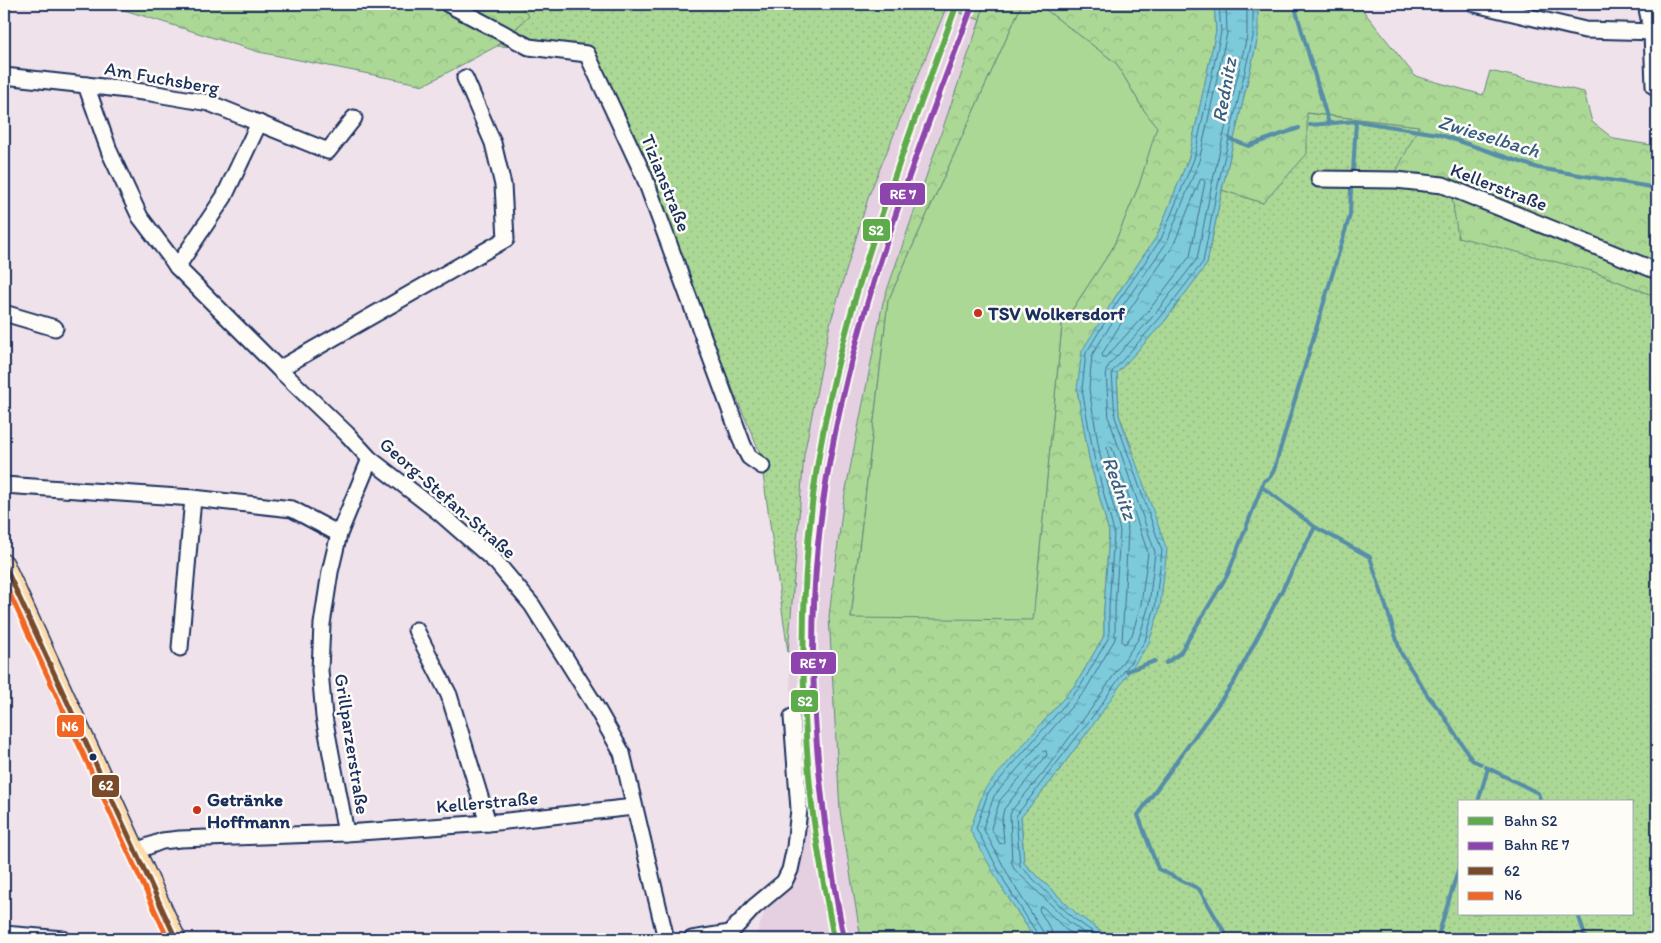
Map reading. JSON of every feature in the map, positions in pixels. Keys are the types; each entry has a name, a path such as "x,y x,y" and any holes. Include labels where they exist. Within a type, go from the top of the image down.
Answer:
{"main road":[{"path":"4,564 176,939"}],"street":[{"name":"Tizianstraße","path":"448,4 529,47 587,54 644,176 742,445 749,457 762,466"},
{"path":"1475,4 1585,30 1655,32"},
{"path":"1646,4 1655,32 1656,87"},
{"path":"4,76 86,85"},
{"path":"279,369 506,239 503,185 493,143 466,78"},
{"name":"Am Fuchsberg","path":"86,85 209,103 328,151 354,118"},
{"name":"Georg-Stefan-Straße","path":"86,85 110,153 140,217 177,267 347,434 370,459 440,513 496,562 532,605 593,702 622,753 666,939"},
{"path":"177,267 224,197 259,122"},
{"name":"Kellerstraße","path":"1319,179 1396,180 1443,185 1657,270"},
{"path":"4,314 55,328"},
{"name":"Grillparzerstraße","path":"346,833 324,717 320,670 322,624 330,572 339,534 370,459"},
{"path":"4,485 193,498 292,509 339,534"},
{"path":"180,648 193,498"},
{"path":"416,630 449,694 488,823"},
{"path":"692,939 730,933 754,907 784,882 790,870 795,847 798,809 792,717"},
{"name":"Kellerstraße","path":"136,851 162,841 180,839 346,833 488,823 634,807"},
{"path":"4,934 63,939"}],"shaded area":[{"path":"946,8 980,20 883,302 843,504 840,811 861,939 755,939 774,884 792,877 802,824 788,652 804,455 830,324 869,195"}],"green space":[{"path":"105,4 519,4 529,16 497,46 424,85 259,52"},
{"path":"519,4 984,4 980,20 946,8 869,195 830,324 804,455 788,652 760,453 698,308 647,173 595,50 497,46 529,16"},
{"path":"984,4 1022,4 888,301 851,618 1035,599 1062,325 1112,249 1139,185 1156,127 1116,63 1038,4 1214,4 1216,31 1189,157 1157,236 1114,299 1077,389 1089,458 1109,532 1104,636 1076,684 1039,728 1002,888 1035,939 861,939 840,811 829,616 843,504 883,302"},
{"name":"TSV Wolkersdorf","path":"1022,4 1038,4 1116,63 1143,109 1157,127 1139,185 1112,249 1062,325 1033,620 851,618 888,301"},
{"path":"1255,4 1358,4 1415,76 1483,95 1490,71 1584,92 1592,122 1614,139 1657,146 1657,297 1592,271 1458,237 1450,185 1393,178 1419,126 1307,113 1307,154 1263,203 1222,190 1258,37"},
{"path":"1306,113 1420,126 1450,185 1592,271 1657,297 1657,939 1111,939 1077,914 1024,863 1021,817 1052,780 1100,715 1134,453 1119,415 1117,373 1164,322 1207,264 1222,190 1263,203"}],"water":[{"name":"Rednitz","path":"1214,4 1258,4 1258,37 1222,190 1207,264 1164,322 1117,373 1119,415 1167,550 1160,608 1149,643 1100,715 1052,780 1021,817 1024,863 1077,914 1111,939 1035,939 1002,888 970,830 984,790 1076,684 1104,636 1109,532 1089,458 1077,389 1082,351 1114,299 1157,236 1189,157 1216,31"}],"waterway":[{"path":"1294,4 1329,124"},
{"name":"Zwieselbach","path":"1310,125 1356,121 1438,134 1538,168 1657,188"},
{"path":"1353,173 1356,121"},
{"path":"1230,139 1248,146 1299,128"},
{"path":"1166,663 1180,653 1228,574 1264,481 1270,477 1274,470 1350,215 1351,188"},
{"path":"1262,487 1315,527 1370,557 1401,653 1472,760 1481,764"},
{"path":"1225,933 1199,889 1158,869 1138,815 1234,682 1315,527"},
{"path":"1127,671 1155,661"},
{"path":"1486,767 1538,793 1540,800"},
{"path":"1479,800 1488,768"},
{"path":"1437,939 1458,871"},
{"path":"1579,916 1586,939"}],"rail line":[{"name":"S2","path":"834,939 814,823 805,723 805,598 807,557 816,474 840,354 856,294 894,177 957,4"}],"transit line":[{"path":"844,939 821,792 814,694 814,595 827,475 841,406 878,270 923,136 973,4"},
{"name":"62","path":"4,564 176,939"},
{"name":"N6","path":"4,581 168,939"}],"place":[{"name":"TSV Wolkersdorf","path":"978,313"},
{"name":"Getränke Hoffmann","path":"197,810"}]}
